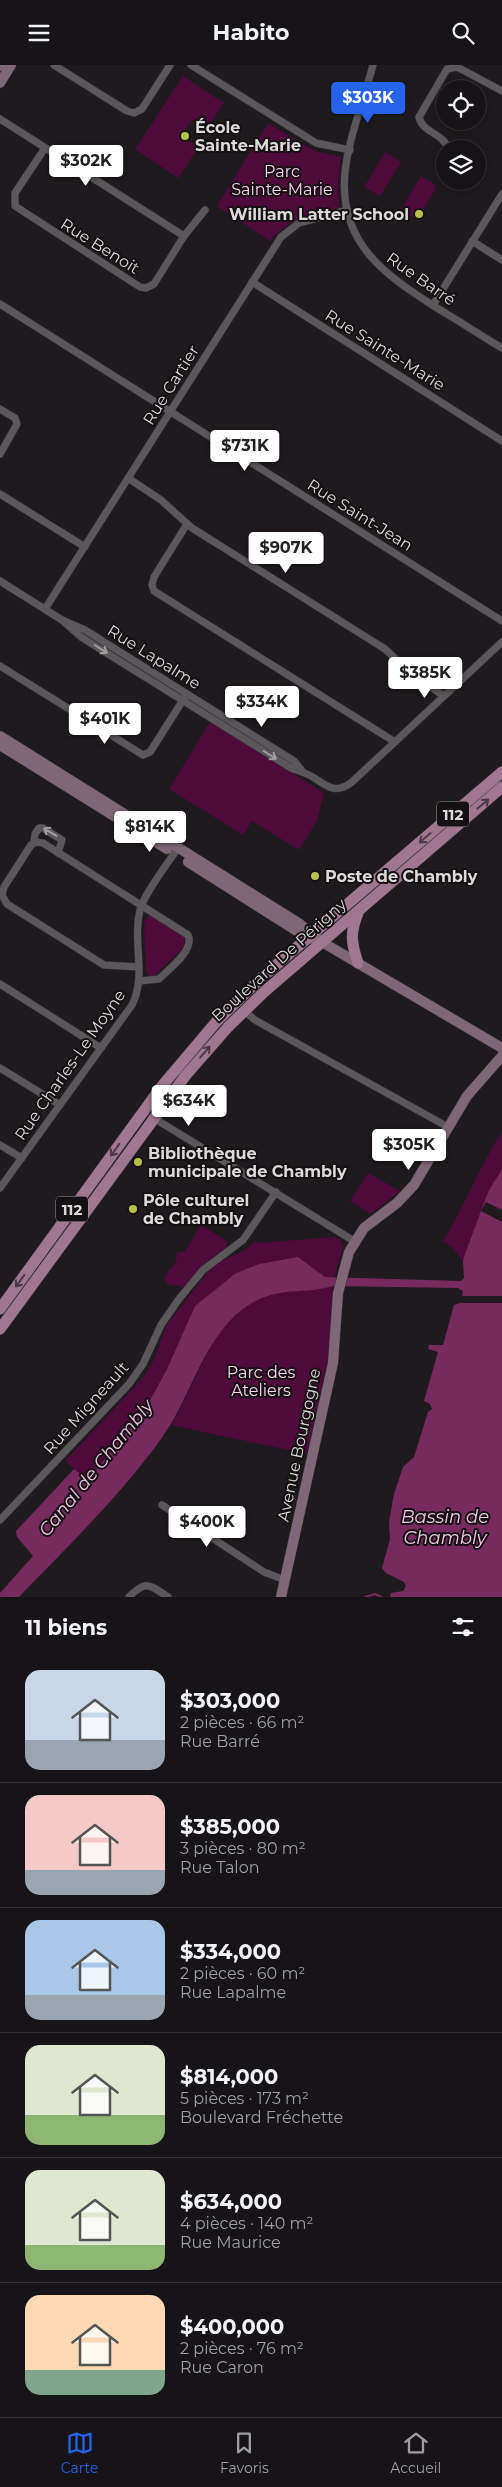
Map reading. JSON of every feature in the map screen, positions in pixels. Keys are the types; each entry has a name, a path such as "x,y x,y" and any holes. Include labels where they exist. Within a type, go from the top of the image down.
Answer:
{"main road":[{"name":"Boulevard De Périgny","path":"0,1309 177,1066 217,1021 254,984 502,772"},
{"name":"Boulevard De Périgny","path":"0,1329 192,1068 243,1010 502,787"},
{"path":"358,963 351,933 359,910"}],"street":[{"path":"0,83 11,65"},
{"path":"54,65 127,111 134,113 144,107 170,65"},
{"path":"191,65 316,143 350,150"},
{"name":"Rue Barré","path":"372,65 345,173 347,211 359,241 375,263 392,278 502,348"},
{"path":"443,140 423,125 419,117 448,69 457,67 502,91"},
{"path":"0,119 184,236"},
{"name":"Rue Benoit","path":"45,147 14,196 13,202 16,207 140,287 146,288 154,284 184,236 205,210"},
{"path":"433,305 502,194"},
{"name":"Rue Cartier","path":"45,609 281,237 292,226 307,219 347,211"},
{"path":"472,241 502,260"},
{"name":"Rue Sainte-Marie","path":"252,282 502,441"},
{"name":"Rue Saint-Jean","path":"0,304 502,621"},
{"path":"0,409 15,418 17,424 0,454"},
{"path":"128,478 161,500 187,524 385,649 412,674 444,696"},
{"path":"0,494 85,547"},
{"path":"187,524 154,577 152,585 154,591 394,742 502,641"},
{"name":"Rue Lapalme","path":"0,581 62,620 81,637 185,698 290,768 303,772 336,789 348,785 394,742"},
{"path":"0,666 144,755 150,752 185,698"},
{"path":"0,736 322,942 502,1048"},
{"path":"0,745 176,850"},
{"path":"58,853 62,840 43,827 36,833 34,843 4,887 2,895 7,904 104,965 139,967"},
{"path":"34,843 42,842 142,905"},
{"name":"Rue Charles-Le Moyne","path":"0,1188 132,1005 139,981 138,929 142,905 176,850"},
{"name":"Rue Charles-Le Moyne","path":"139,981 159,979 187,949 190,941 186,933 142,905"},
{"path":"0,984 101,1048"},
{"path":"243,1010 262,1025 448,1127"},
{"name":"Avenue Bourgogne","path":"281,1597 333,1363 338,1293 344,1266 354,1241 364,1229 411,1189 473,1088 502,1056"},
{"path":"0,1068 60,1105"},
{"path":"144,1110 354,1241"},
{"path":"0,1145 22,1158"},
{"name":"Rue Migneault","path":"0,1520 129,1384 143,1364 161,1325 178,1299 208,1265 243,1240 276,1192"},
{"path":"162,1505 264,1572 285,1580"},
{"path":"129,1597 138,1587 144,1585 152,1587 168,1597"}],"green space":[{"path":"183,76 224,103 206,129 192,120 181,135 199,147 178,178 135,149"},
{"name":"Parc Sainte-Marie","path":"268,123 315,151 341,157 338,182 339,208 310,215 292,222 270,241 217,206"},
{"path":"385,152 401,162 380,196 364,187"},
{"path":"421,176 436,185 417,220 401,210"},
{"path":"210,722 324,793 317,821 299,850 252,821 243,835 169,789"},
{"path":"148,916 152,916 183,935 185,939 183,948 153,977 149,976 146,971 144,922"},
{"path":"502,1132 502,1169 488,1192 463,1261 453,1248 443,1241 486,1158"},
{"path":"368,1173 400,1191 371,1214 350,1201"},
{"path":"201,1225 227,1241 226,1248 204,1264 185,1287 169,1285 164,1277 176,1262 177,1253 185,1251"},
{"path":"335,1237 340,1239 343,1246 334,1277 325,1277 298,1257 259,1264 236,1273 195,1306 167,1369 146,1408 87,1481 65,1461 142,1379 155,1358 166,1326 211,1268 245,1250 255,1241 259,1243"},
{"name":"Parc des Ateliers","path":"333,1286 330,1349 307,1454 171,1425 209,1349 234,1316 250,1304 269,1295 285,1291"}],"water":[{"path":"502,1169 502,1296 462,1296 463,1291 458,1288 333,1286 277,1293 255,1301 229,1322 217,1337 171,1423 128,1481 19,1597 0,1597 0,1593 33,1556 17,1537 16,1531 74,1469 88,1480 146,1408 167,1369 195,1306 236,1273 259,1264 298,1257 325,1277 461,1281 464,1278 463,1261 465,1254 488,1192"},
{"name":"Bassin de Chambly","path":"460,1303 502,1303 502,1597 390,1597 391,1593 403,1591 406,1586 404,1582 386,1573 382,1568 390,1539 389,1522 394,1494 403,1467 414,1457 428,1412 432,1409 430,1404 424,1401 438,1352 428,1349 429,1345 443,1345 454,1305"}],"pier":[{"path":"486,1202 502,1210 502,1222 481,1211"}],"waterway":[{"path":"365,1597 375,1594 381,1597"}],"place":[{"name":"École Sainte-Marie","path":"185,136"},
{"name":"William Latter School","path":"419,214"},
{"name":"Poste de Chambly","path":"315,876"},
{"name":"Bibliothèque municipale de Chambly","path":"138,1162"},
{"name":"Pôle culturel de Chambly","path":"133,1209"}],"water label":[{"name":"Canal de Chambly","path":"96,1468"}]}
